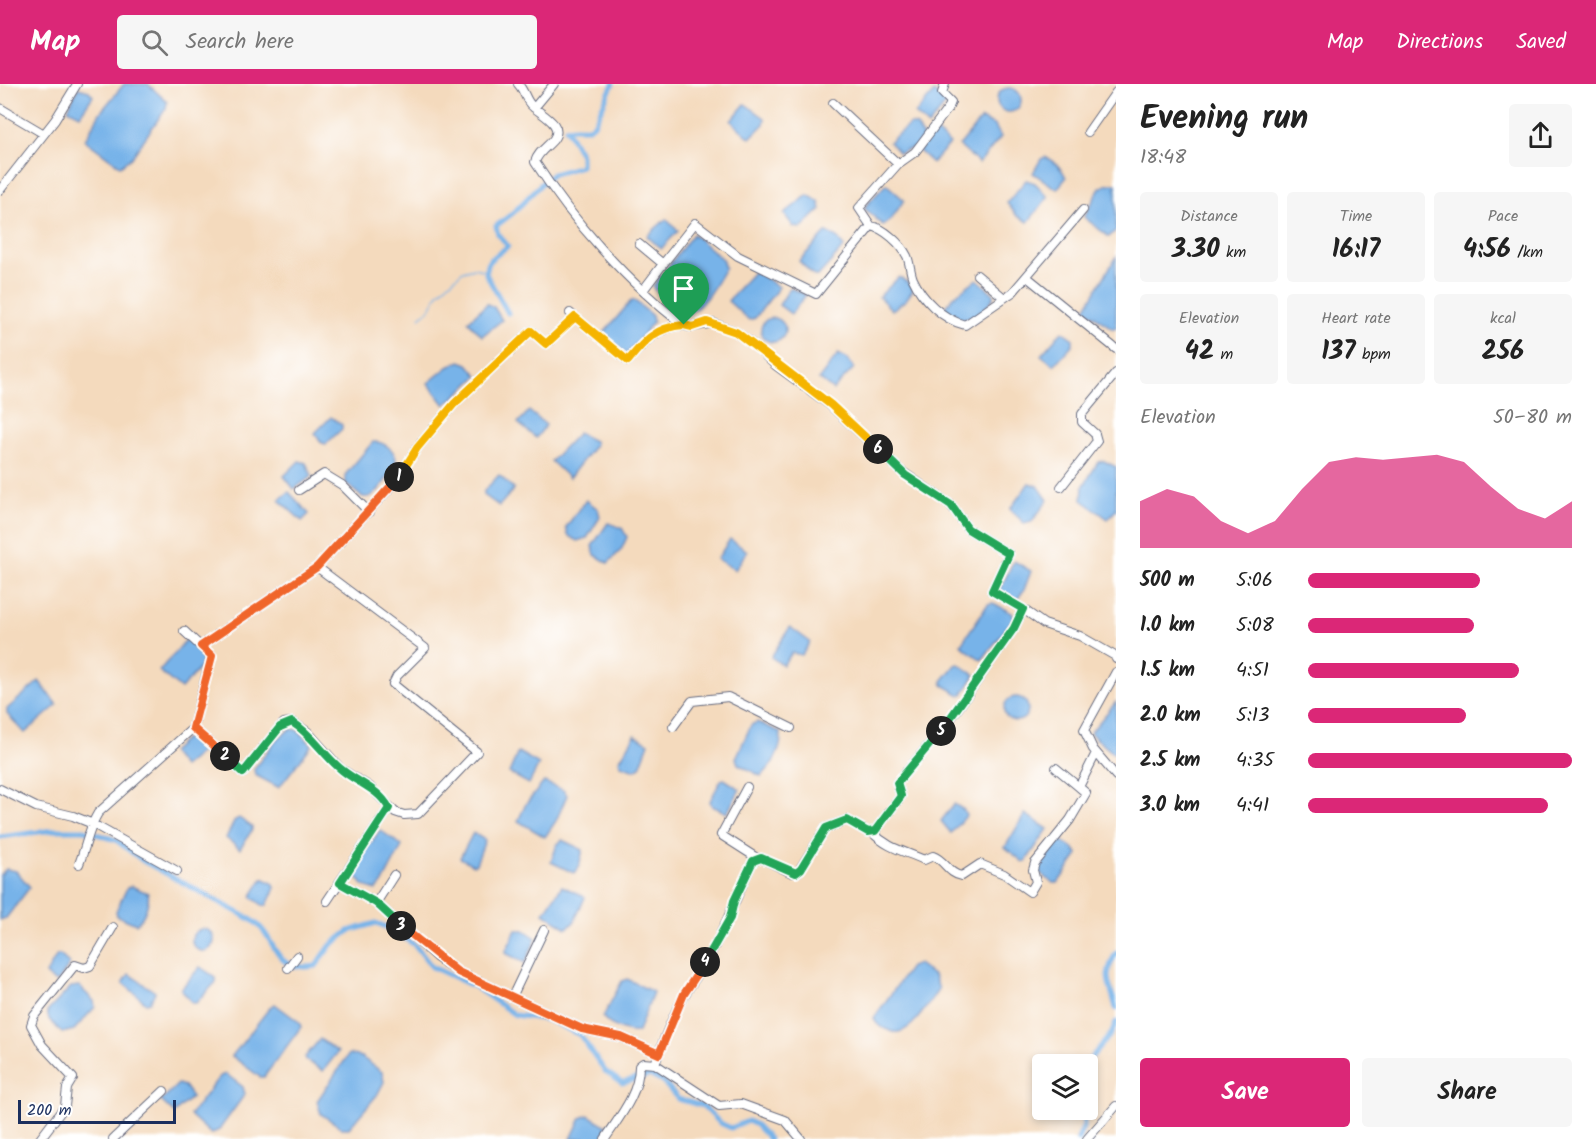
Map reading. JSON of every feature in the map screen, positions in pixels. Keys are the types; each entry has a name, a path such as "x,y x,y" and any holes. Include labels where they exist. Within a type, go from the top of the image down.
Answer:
{"street":[{"path":"0,190 44,134 77,84"},
{"path":"518,84 534,108 553,123 556,129 554,138 537,156 535,162 546,179 566,208 618,266 684,325"},
{"path":"534,108 554,84"},
{"path":"945,84 942,93 951,102 949,107 915,152 898,164 859,208 871,226 878,228 899,246 908,259 913,279 924,297 955,323 964,325 970,323 1013,292 1083,210"},
{"path":"1088,132 1116,93"},
{"path":"833,103 898,164"},
{"path":"0,108 44,134"},
{"path":"644,289 695,223 738,256 816,294 871,226"},
{"path":"639,244 663,264"},
{"path":"977,275 1003,297"},
{"path":"1027,277 1116,349"},
{"path":"201,646 317,567 369,512 401,474 417,448 483,376 531,331 546,344 572,315 628,361 651,334 671,326 692,327 707,322 736,332 831,405 900,470 951,505 968,529 1009,554 992,591 1044,624 1080,636 1115,656 1116,659"},
{"path":"1061,487 1097,441 1095,434 1082,422 1082,414 1116,373"},
{"path":"299,490 324,474 342,485 369,512"},
{"path":"193,728 243,773 280,727 292,722 308,732 341,769 370,787 389,808 404,815 418,814 477,752 393,684 397,676 425,648 317,567"},
{"path":"872,832 901,796 897,783 952,717 1014,628 1023,609"},
{"path":"79,864 90,837 91,825 104,806 193,728 212,656 184,631"},
{"path":"1116,672 1084,730 1096,753 1116,776"},
{"path":"673,727 692,701 728,697 791,728"},
{"path":"1079,787 1096,753"},
{"path":"747,787 721,835 757,858 796,873 801,869 826,828 847,820 872,832 895,850 909,852 924,860 933,856 938,857 955,875 962,876 980,864 1004,874 1030,892 1036,882 1032,870 1035,864 1070,820 1086,793 1056,768"},
{"path":"0,789 36,807 91,825 177,871"},
{"path":"327,901 389,808"},
{"path":"655,1064 684,994 710,955 757,858"},
{"path":"376,903 394,876"},
{"path":"340,883 376,903 436,957 458,972 582,1029 621,1037 659,1054"},
{"path":"40,1139 65,1106 68,1088 73,1078 42,1045 31,1024 34,1016 75,965 84,968 90,966 113,927"},
{"path":"512,997 544,930"},
{"path":"288,968 297,956"},
{"path":"605,1139 631,1100 639,1081 639,1066 643,1063 655,1064 718,1106 741,1104 785,1120 801,1139"},
{"path":"112,1139 164,1091"},
{"path":"1087,1139 1116,1106"}],"water":[{"path":"124,84 148,84 167,102 166,108 132,157 120,166 85,140 100,113"},
{"path":"78,88 89,91 93,96 80,115 68,109"},
{"path":"1009,88 1017,92 1021,100 1017,108 1009,112 1001,108 997,100 1001,92"},
{"path":"934,92 947,103 928,126 915,114"},
{"path":"745,104 765,118 764,124 750,138 731,121"},
{"path":"981,119 995,126 1001,137 979,163 959,146"},
{"path":"910,124 917,126 923,137 915,147 899,153 889,142"},
{"path":"935,131 950,144 932,163 919,151"},
{"path":"1045,157 1063,171 1066,178 1057,189 1033,173 1041,159"},
{"path":"1026,180 1035,183 1048,197 1028,222 1017,216 1007,203"},
{"path":"886,184 904,200 891,220 883,225 864,208"},
{"path":"1108,184 1116,184 1116,230 1109,237 1084,217 1100,188"},
{"path":"808,195 819,202 821,209 801,228 794,227 784,214"},
{"path":"666,219 678,231 661,249 647,236"},
{"path":"827,232 838,239 844,247 818,276 814,276 799,261"},
{"path":"693,234 722,259 725,268 702,303 684,315 653,286"},
{"path":"1116,257 1116,327 1113,329 1085,309"},
{"path":"754,271 779,287 755,318 749,320 728,301"},
{"path":"899,277 910,284 913,290 906,300 892,310 879,297"},
{"path":"977,279 994,294 994,297 977,315 971,318 957,318 945,307 954,296"},
{"path":"790,288 806,295 791,314 779,305"},
{"path":"634,300 652,316 653,322 627,354 606,338 604,333"},
{"path":"487,304 494,307 502,320 482,336 468,321"},
{"path":"773,318 782,321 785,330 782,339 773,342 764,339 761,330 764,321"},
{"path":"1062,331 1073,339 1073,344 1054,365 1041,355"},
{"path":"838,354 848,359 854,368 833,390 819,379"},
{"path":"460,361 468,364 478,376 445,405 428,383 448,367"},
{"path":"529,411 546,425 536,438 518,423"},
{"path":"331,417 342,425 342,429 326,444 322,443 315,433"},
{"path":"578,433 594,441 595,445 569,478 551,461"},
{"path":"373,442 388,447 394,453 396,461 382,485 367,497 359,495 346,483 345,475"},
{"path":"299,461 306,463 312,476 294,489 284,476"},
{"path":"1104,461 1116,467 1116,510 1108,519 1082,500 1083,487 1098,462"},
{"path":"499,475 514,489 499,506 484,495 484,491"},
{"path":"1029,483 1038,486 1048,500 1032,521 1024,523 1010,509"},
{"path":"289,492 309,514 302,521 279,500"},
{"path":"586,500 598,509 600,517 587,538 577,541 568,535 566,527"},
{"path":"608,523 622,528 627,537 621,550 608,563 595,555 592,546"},
{"path":"730,539 747,551 735,570 717,559"},
{"path":"1014,561 1031,571 1024,590 1016,601 999,591"},
{"path":"993,603 1012,613 1014,618 982,660 961,644 988,604"},
{"path":"790,627 810,642 802,655 792,653 783,665 771,657"},
{"path":"188,638 208,659 181,689 159,671"},
{"path":"959,664 975,675 960,695 943,685 942,681 955,665"},
{"path":"39,681 57,705 25,733 7,714 7,709"},
{"path":"1016,697 1024,701 1028,709 1024,717 1016,721 1008,717 1004,709 1008,701"},
{"path":"1116,702 1116,753 1113,753 1090,733"},
{"path":"757,722 780,732 781,738 776,756 761,776 738,764 736,758 751,725"},
{"path":"290,729 298,730 312,745 278,787 255,775 254,769 275,741"},
{"path":"193,732 207,744 207,747 183,767 171,752"},
{"path":"635,735 649,743 640,767 635,770 621,765 619,761"},
{"path":"518,752 539,764 529,784 509,773"},
{"path":"724,779 740,789 727,813 712,806 710,801 721,780"},
{"path":"544,782 563,790 567,795 556,821 545,837 518,821 526,804"},
{"path":"954,804 964,810 966,816 951,833 941,821"},
{"path":"1025,814 1048,829 1023,862 1005,847"},
{"path":"239,818 252,827 240,849 226,838 235,820"},
{"path":"380,830 402,846 382,884 376,890 364,886 351,870"},
{"path":"473,833 485,840 476,864 473,865 460,858"},
{"path":"1059,839 1074,849 1078,855 1058,883 1053,883 1039,872 1039,868"},
{"path":"562,840 583,850 578,869 574,873 551,862 557,845"},
{"path":"6,869 16,871 30,887 6,918 0,920 0,875"},
{"path":"263,878 274,884 275,888 267,905 264,906 251,897"},
{"path":"131,886 148,893 146,910 136,924 117,916 116,911 127,888"},
{"path":"562,886 585,897 574,922 567,928 544,913"},
{"path":"203,929 211,932 214,940 211,948 203,951 195,948 192,940 195,932"},
{"path":"516,930 524,930 536,938 525,963 505,953"},
{"path":"57,955 70,964 58,981 54,982 46,974"},
{"path":"918,964 934,976 939,989 917,1019 903,1031 895,1032 881,1027 874,1018 910,967"},
{"path":"200,967 215,977 216,982 196,1003 192,1003 181,989"},
{"path":"129,974 155,992 150,1002 146,1003 123,983"},
{"path":"627,979 653,992 638,1032 619,1029 603,1017 622,981"},
{"path":"79,986 94,1001 95,1007 74,1030 62,1033 49,1019 47,1012 71,987"},
{"path":"275,1004 299,1022 301,1027 264,1077 260,1077 232,1056 271,1006"},
{"path":"320,1039 338,1052 323,1071 307,1061 305,1057"},
{"path":"349,1054 361,1057 382,1072 384,1082 377,1095 349,1128 342,1128 321,1114 317,1101"},
{"path":"226,1074 243,1087 245,1094 219,1130 211,1134 190,1115 220,1076"},
{"path":"178,1084 184,1086 192,1097 174,1113 161,1101"},
{"path":"588,1115 607,1126 602,1139 571,1139 581,1118"}],"waterway":[{"path":"508,313 486,274 489,261 508,246 498,234 496,226 513,213 553,174 581,166 581,155 566,128 589,128 594,124 613,84"},
{"path":"420,317 430,309 438,293 463,271 474,268 486,271"},
{"path":"0,837 54,830 84,830 116,840 143,861 252,920 261,928 282,960 301,967 316,966 331,945 349,931 376,923 415,945 432,967 475,987 515,1015 548,1020 580,1035 605,1071 622,1083 650,1075 664,1083 678,1099 703,1106 720,1123 731,1128 748,1121 756,1125 769,1139"},
{"path":"1116,953 1108,976 1116,1009"},
{"path":"1094,1054 1111,1034 1116,1022"},
{"path":"1078,1139 1084,1120"}],"route":[{"path":"575,317 628,361 651,334 663,328 684,325 694,327 707,322 736,332 789,375 831,405 900,470 951,505 955,514 968,529 1009,554 992,591 1023,609 1014,628 952,717 897,783 901,796 875,831 868,832 847,820 826,828 800,871 796,873 761,858 753,861 734,901 730,918 720,931 710,955 684,994 659,1054 621,1037 582,1029 458,972 436,957 376,903 340,883 389,808 370,787 341,769 328,757 308,732 292,722 285,723 243,773 193,728 194,716 212,656 201,646 268,598 317,567 396,481 412,460 417,448 454,404 531,331 546,344 575,317"}]}
